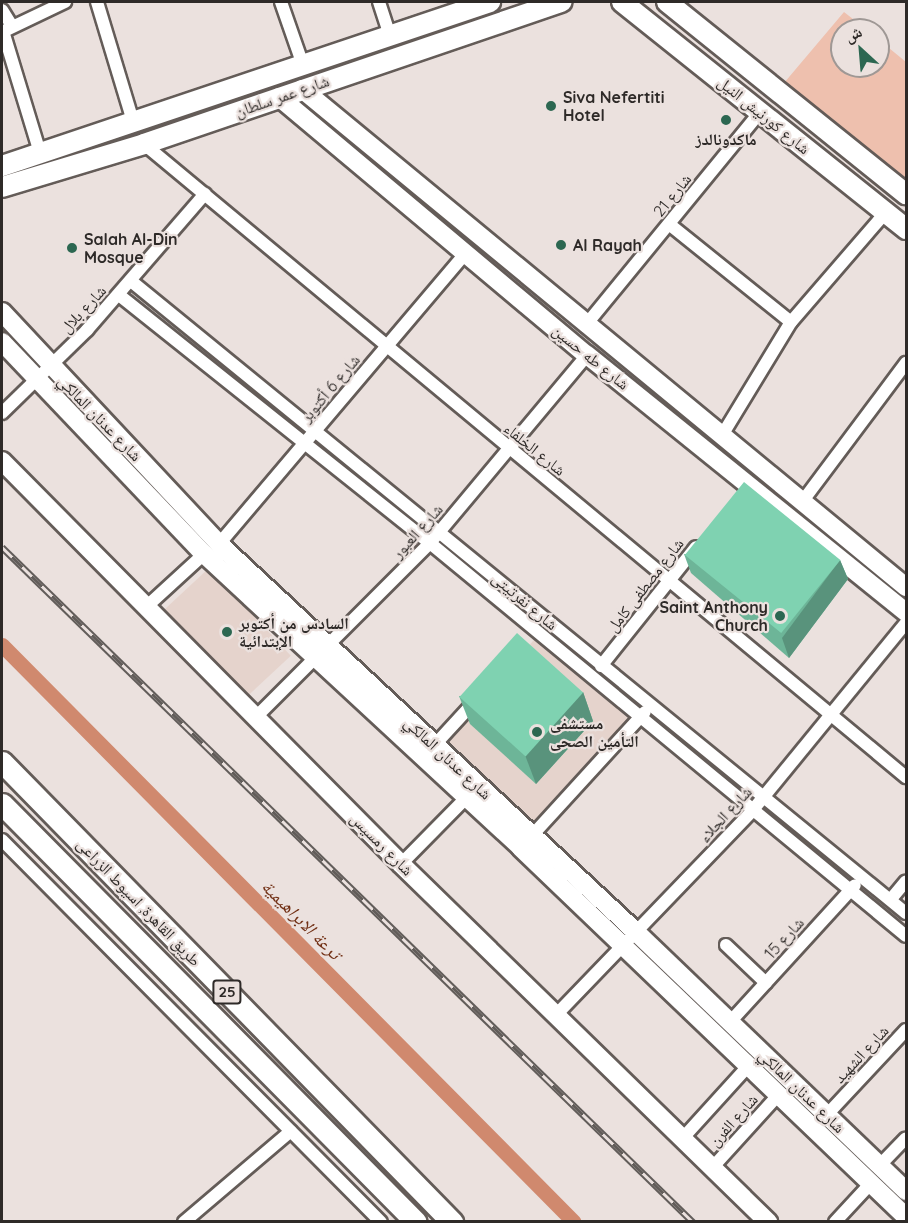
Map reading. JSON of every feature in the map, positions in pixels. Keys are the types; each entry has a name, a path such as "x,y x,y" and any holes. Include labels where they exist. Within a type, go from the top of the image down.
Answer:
{"highway":[{"name":"طريق القاهرة, اسيوط الزراعى","path":"2,762 452,1221"},
{"name":"طريق القاهرة, اسيوط الزراعى","path":"2,804 416,1221"}],"main road":[{"name":"شارع عمر سلطان","path":"2,166 490,2"},
{"name":"شارع عمر سلطان","path":"2,187 144,144 562,2"},
{"name":"شارع كورنيش النيل","path":"622,2 906,229"},
{"name":"شارع كورنيش النيل","path":"667,2 906,194"},
{"name":"شارع طه حسين","path":"302,89 585,326 906,587"},
{"name":"شارع طه حسين","path":"279,97 743,487 906,612"},
{"path":"306,120 308,107 319,104"},
{"name":"شارع عدنان المالكي","path":"2,312 212,549"},
{"name":"شارع عدنان المالكي","path":"2,342 35,380 321,654 526,842 636,932 730,1022 906,1217"},
{"name":"شارع رمسيس","path":"2,461 145,608 401,864 768,1221"},
{"name":"شارع عدنان المالكي","path":"526,842 622,945 779,1094 821,1121 880,1165 906,1191"}],"street":[{"path":"5,30 65,2"},
{"path":"96,2 133,121"},
{"path":"281,2 303,65"},
{"path":"379,2 390,36"},
{"path":"2,10 5,30 40,153"},
{"name":"شارع 21","path":"585,326 760,112"},
{"name":"شارع الخلفاء","path":"144,144 385,348 906,777"},
{"name":"شارع بلال","path":"2,413 119,295 205,194"},
{"path":"721,437 791,322 885,213"},
{"path":"669,224 791,322"},
{"name":"شارع 6 أكتوبر","path":"145,608 212,549 465,254"},
{"name":"شارع نفرتيتى","path":"131,281 441,531 601,666 906,913"},
{"name":"شارع نفرتيتى","path":"119,295 430,543 534,637 640,718 906,936"},
{"name":"شارع العبور","path":"256,717 441,531 511,450 587,354"},
{"path":"802,502 906,363"},
{"path":"743,487 759,467"},
{"name":"شارع مصطفى كامل","path":"601,666 704,536"},
{"path":"534,637 549,621"},
{"name":"شارع الجلاء","path":"555,1016 752,811 906,623"},
{"path":"428,752 482,694"},
{"path":"526,842 650,706"},
{"path":"401,864 472,792"},
{"path":"2,840 381,1221"},
{"name":"شارع 15","path":"730,1022 862,876"},
{"path":"891,899 906,881"},
{"path":"726,945 766,982"},
{"name":"شارع الشهيد","path":"821,1121 906,1030"},
{"name":"شارع الفرن","path":"682,1139 748,1065"},
{"name":"شارع الفرن","path":"712,1168 779,1094"},
{"path":"184,1221 291,1131"},
{"path":"880,1165 906,1138"},
{"path":"835,1221 872,1182"}],"shaded area":[{"path":"844,12 852,18 839,18"},
{"path":"830,29 830,78 890,78 890,49 906,62 906,180 784,83"},
{"name":"السادس من أكتوبر الإبتدائية","path":"209,568 291,656 245,698 164,610"},
{"name":"مستشفى التأمين الصحى","path":"538,635 638,719 541,833 442,750"}],"building":[{"name":"Saint Anthony Church","path":"744,482 840,560 781,633 685,555"},
{"path":"517,633 583,693 526,756 459,697"}],"waterway":[{"name":"ترعة الابراهيمية","path":"2,645 574,1222"}],"railway":[{"path":"2,547 693,1222"}],"place":[{"name":"Siva Nefertiti Hotel","path":"551,106"},
{"name":"ماكدونالدز","path":"726,120"},
{"name":"Al Rayah","path":"561,245"},
{"name":"Salah Al-Din Mosque","path":"72,248"},
{"name":"Saint Anthony Church","path":"780,616"},
{"name":"السادس من أكتوبر الإبتدائية","path":"227,632"},
{"name":"مستشفى التأمين الصحى","path":"537,732"}]}
